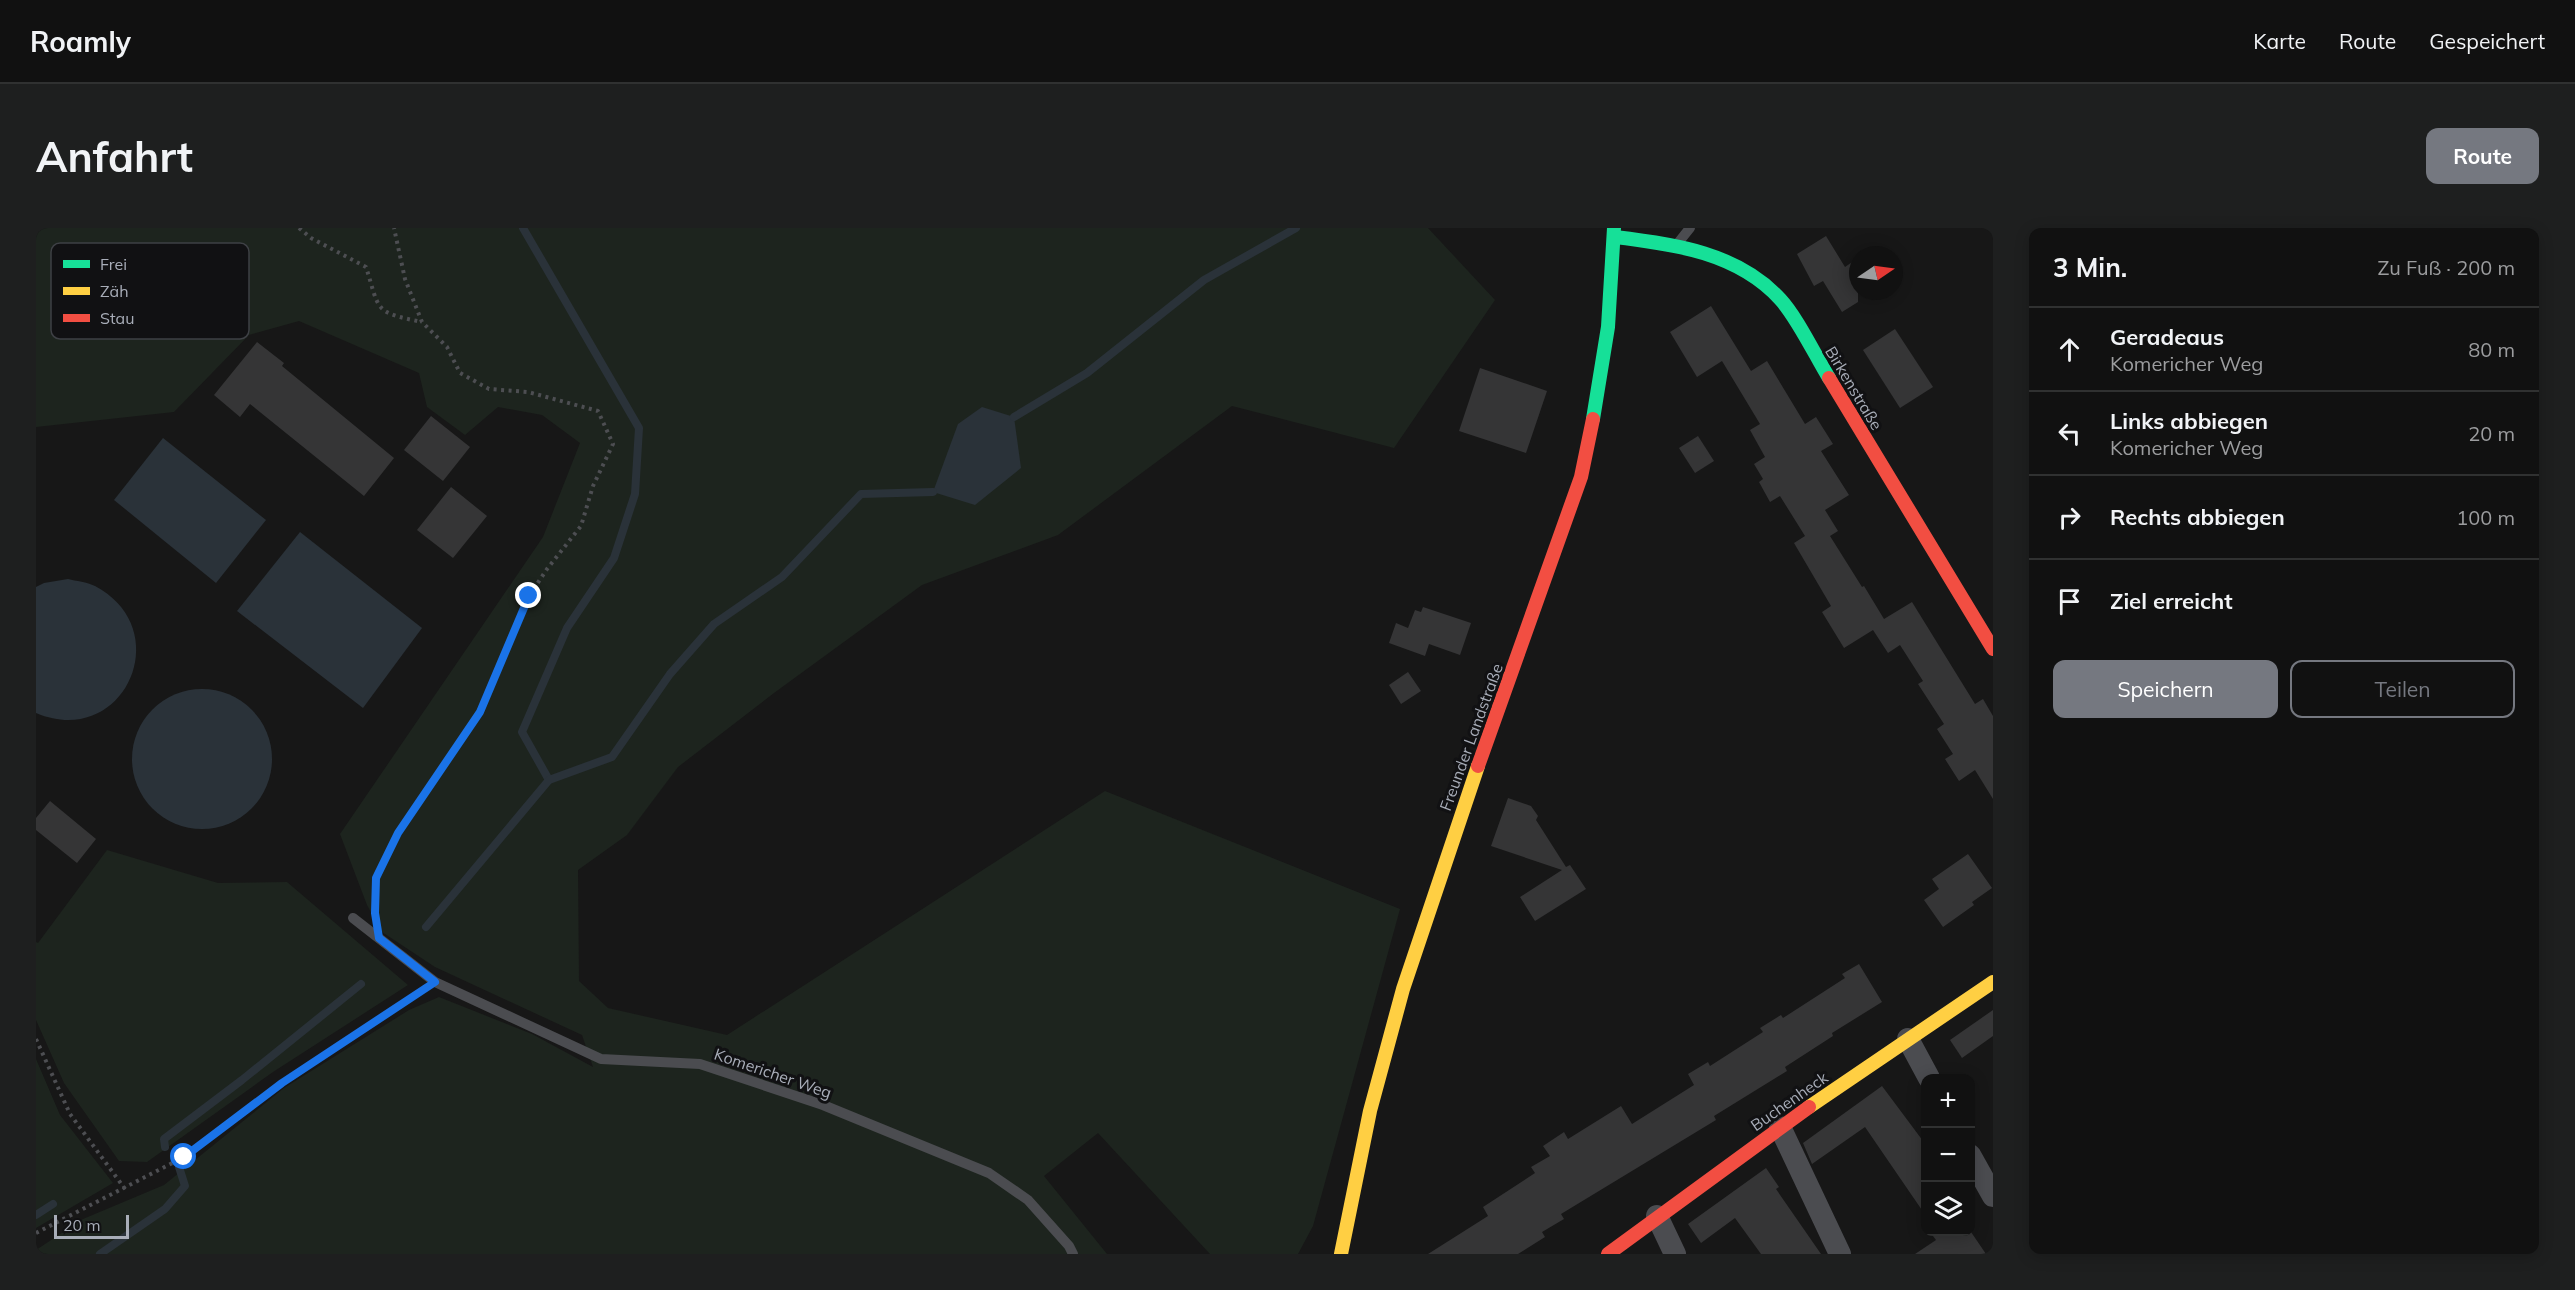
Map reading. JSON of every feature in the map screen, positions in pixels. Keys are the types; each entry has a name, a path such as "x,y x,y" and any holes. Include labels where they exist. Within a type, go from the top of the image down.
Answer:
{"street":[{"name":"Birkenstraße","path":"1615,232 1676,245 1723,259 1756,276 1782,301 1993,649"},
{"name":"Freunder Landstraße","path":"1341,1254 1370,1112 1403,989 1447,855 1581,477 1601,378 1615,232"},
{"name":"Buchenheck","path":"1608,1254 1780,1127 1993,982"},
{"path":"1908,1039 1927,1074"},
{"path":"1780,1127 1840,1254"},
{"path":"1975,1162 1993,1196"},
{"path":"1657,1216 1675,1254"}],"lane":[{"path":"1676,245 1690,228"},
{"name":"Komericher Weg","path":"352,918 435,982 601,1059 700,1064 823,1105 989,1173 1028,1200 1069,1246 1073,1254"}],"path":[{"path":"299,228 311,238 366,267 374,299 389,315 422,322"},
{"path":"379,938 375,913 376,878 398,833 480,712 529,596 580,526 593,486 613,444 598,411 528,392 489,389 460,373 447,347 422,322 405,279 394,228"},
{"path":"36,1233 184,1157 282,1083 435,982"},
{"path":"36,1040 70,1114 125,1189"}],"shaded area":[{"path":"36,228 1428,228 1495,300 1394,448 1232,406 1058,535 922,585 774,693 678,767 627,835 578,870 579,981 608,1008 727,1035 1105,791 1400,909 1313,1226 1298,1254 1210,1254 1098,1133 1044,1176 1107,1254 36,1254 36,1250 83,1219 164,1185 284,1088 409,1010 439,997 532,1034 593,1067 582,1035 435,967 382,932 367,905 340,834 543,537 580,443 542,415 498,407 465,435 427,407 419,373 299,321 249,335 249,243 51,243 51,339 245,339 174,412 36,427"},
{"path":"982,407 1014,417 1021,468 975,505 933,492 958,424"},
{"path":"163,438 266,520 216,583 114,500"},
{"path":"300,532 422,628 363,708 237,611"},
{"path":"68,579 95,586 120,606 133,630 136,655 130,680 115,701 94,715 67,720 36,713 36,587 44,583"},
{"path":"202,689 229,694 252,709 267,732 272,759 267,786 252,809 229,824 202,829 175,824 152,809 137,786 132,759 137,732 152,709 175,694"},
{"path":"107,850 218,883 287,882 408,985 273,1072 147,1162 119,1161 64,1083 36,1020 36,942 38,943"},
{"path":"36,1059 60,1115 113,1183 36,1228"}],"building":[{"path":"1826,236 1845,267 1849,264 1849,300 1858,300 1858,302 1842,312 1823,281 1814,286 1797,254"},
{"path":"1711,306 1751,371 1767,361 1805,424 1816,417 1833,444 1821,451 1849,495 1825,510 1838,531 1830,536 1884,619 1912,602 1975,704 1983,699 1993,716 1993,799 1975,770 1959,781 1945,759 1953,754 1937,729 1944,724 1918,684 1923,681 1900,645 1888,653 1873,630 1844,648 1822,612 1831,606 1794,543 1805,536 1780,496 1770,502 1759,482 1763,479 1754,464 1765,457 1750,430 1760,424 1722,361 1697,377 1670,332"},
{"path":"1895,329 1933,387 1900,408 1863,350"},
{"path":"257,342 284,363 282,366 394,458 364,496 250,404 240,417 214,395"},
{"path":"1480,368 1547,391 1526,453 1459,431"},
{"path":"431,416 470,447 443,481 404,450"},
{"path":"1698,436 1714,461 1695,473 1679,448"},
{"path":"451,487 487,516 453,558 417,530"},
{"path":"1423,607 1471,623 1460,655 1429,644 1425,656 1389,643 1396,623 1408,628 1415,610 1421,612"},
{"path":"1408,672 1421,691 1401,704 1389,685"},
{"path":"1508,798 1531,806 1538,816 1536,820 1566,867 1570,865 1586,889 1535,921 1520,897 1562,870 1491,846"},
{"path":"50,801 96,839 77,863 36,830 36,818"},
{"path":"1968,854 1992,888 1972,902 1974,905 1943,927 1924,900 1939,889 1932,879"},
{"path":"1859,964 1882,1002 1832,1033 1833,1036 1785,1067 1787,1071 1714,1116 1716,1120 1561,1214 1564,1219 1542,1232 1545,1237 1518,1254 1428,1254 1488,1216 1483,1207 1535,1173 1531,1167 1550,1156 1543,1146 1564,1132 1568,1139 1621,1106 1632,1124 1694,1085 1688,1074 1708,1062 1710,1066 1763,1032 1760,1028 1781,1015 1783,1018 1845,978 1842,974"},
{"path":"1993,1010 1993,1036 1962,1058 1950,1040"},
{"path":"1882,1086 1921,1138 1921,1209 1865,1127 1812,1164 1803,1143"},
{"path":"1766,1168 1779,1187 1776,1189 1821,1254 1761,1254 1735,1218 1701,1243 1688,1224"},
{"path":"1933,1236 1974,1236 1986,1254 1915,1254 1936,1240"}],"waterway":[{"path":"523,228 639,428 635,494 614,558 567,628 522,732 549,780"},
{"path":"1014,417 1087,373 1204,280 1296,228"},
{"path":"426,927 549,780 612,757 670,674 714,624 782,577 861,494 933,492"},
{"path":"165,1147 164,1139 242,1080 361,984"},
{"path":"100,1254 165,1209 185,1186 179,1167"},
{"path":"36,1215 53,1204"}],"traffic: fast":[{"path":"1593,419 1608,327 1614,228"},
{"path":"1615,237 1660,243 1704,253 1745,271 1763,283 1780,299 1800,326 1829,378"}],"traffic: slow":[{"path":"1341,1254 1370,1111 1403,989 1478,766"},
{"path":"1809,1107 1993,982"}],"traffic: jam":[{"path":"1829,378 1993,649"},
{"path":"1478,766 1581,477 1593,419"},
{"path":"1608,1254 1809,1107"}],"route":[{"path":"184,1157 282,1083 435,982 379,938 375,913 376,878 398,833 480,712 529,596"}]}
